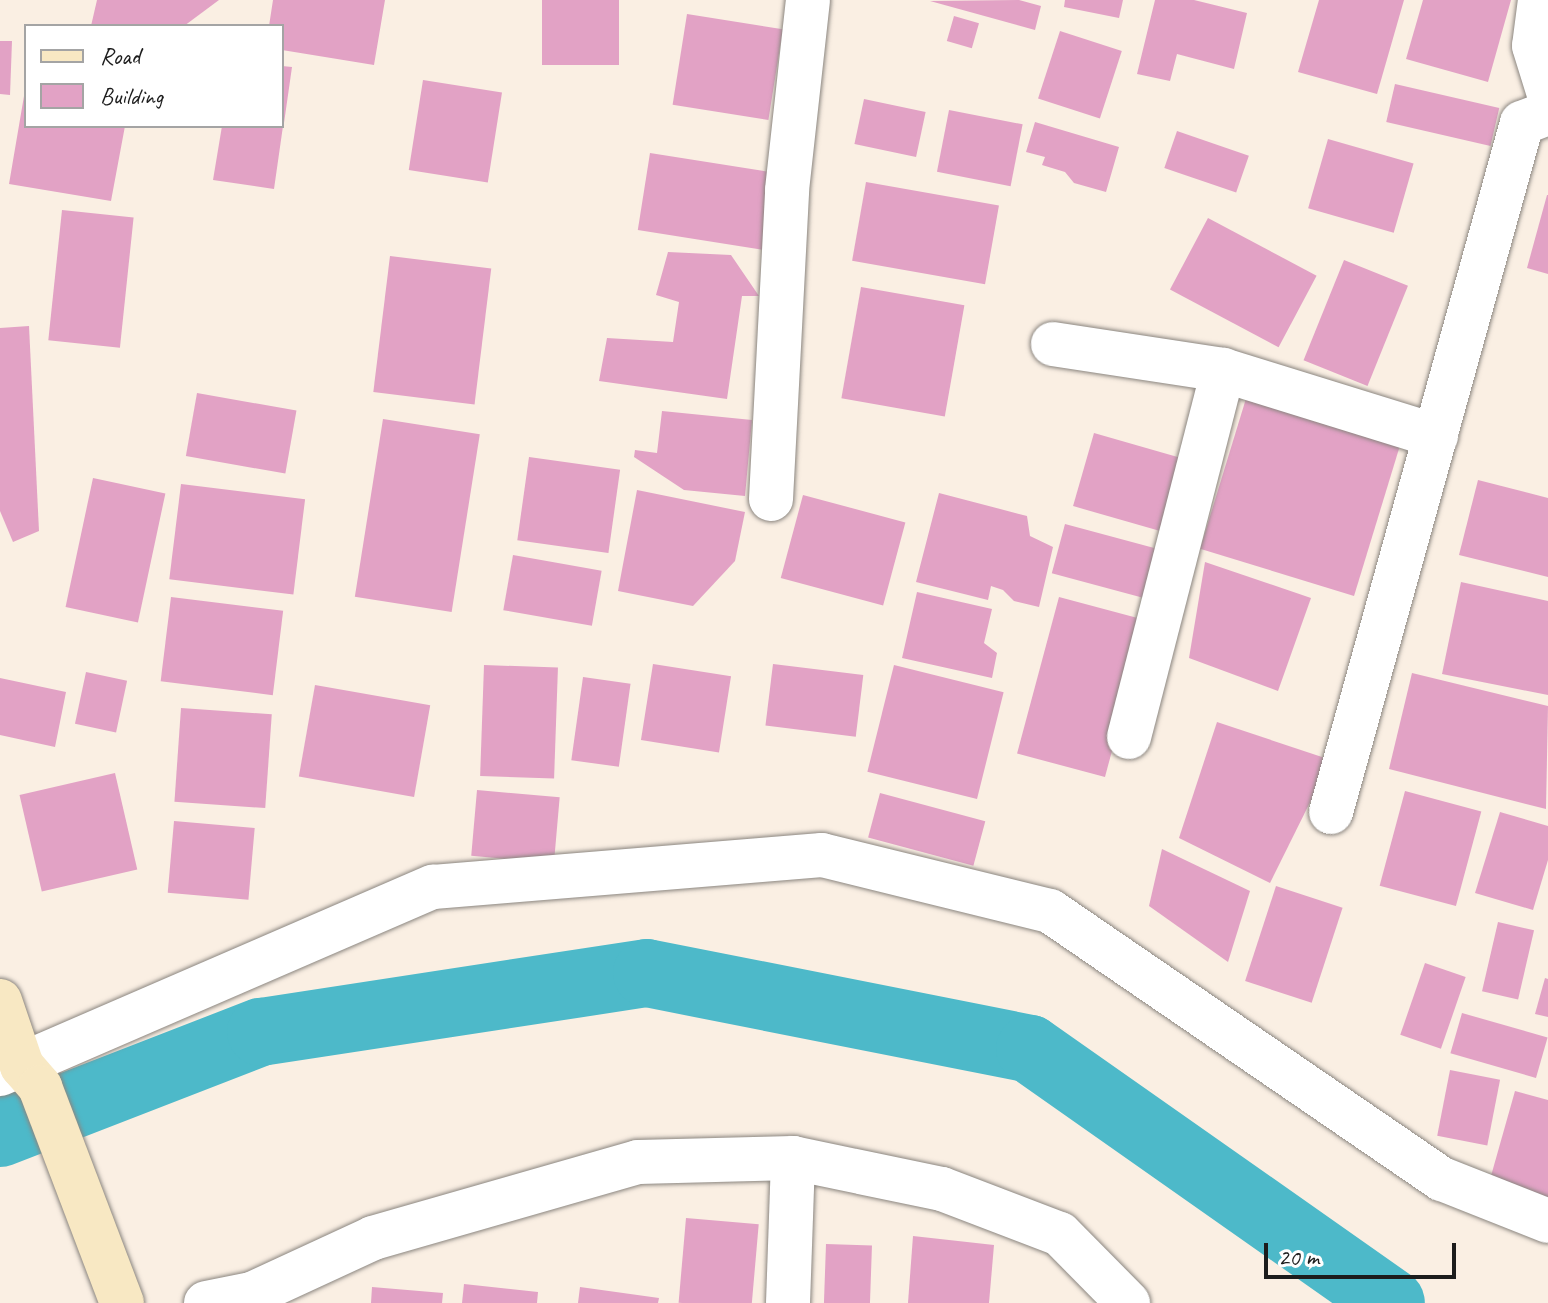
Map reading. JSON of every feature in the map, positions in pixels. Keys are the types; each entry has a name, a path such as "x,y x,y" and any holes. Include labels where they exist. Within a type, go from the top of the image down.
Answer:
{"street":[{"path":"771,499 787,190 808,0"},
{"path":"1540,0 1534,46 1548,91"},
{"path":"1331,812 1522,123 1548,113"},
{"path":"1053,344 1223,370 1436,436"},
{"path":"1129,737 1223,370"},
{"path":"21,1075 433,887 822,855 1050,911 1442,1179 1548,1221"},
{"path":"0,1001 21,1075 122,1303"},
{"path":"206,1303 252,1294 373,1238 638,1162 793,1158 942,1189 1060,1234 1128,1303"},
{"path":"788,1303 793,1158"}],"building":[{"path":"97,0 219,0 187,24 91,24"},
{"path":"273,0 385,0 374,65 284,50 284,24 269,24"},
{"path":"542,0 619,0 619,65 542,65"},
{"path":"1019,0 1041,6 1035,30 930,1"},
{"path":"1065,0 1123,0 1119,18 1064,7"},
{"path":"1155,0 1194,0 1247,13 1234,69 1177,54 1170,81 1137,74"},
{"path":"1319,0 1404,0 1377,94 1298,72"},
{"path":"1423,0 1511,0 1488,82 1406,59"},
{"path":"687,14 783,29 768,120 673,105"},
{"path":"954,16 979,23 972,48 947,41"},
{"path":"1060,31 1122,51 1100,119 1038,99"},
{"path":"0,41 12,41 10,95 0,94"},
{"path":"284,66 292,67 284,123"},
{"path":"423,80 502,93 488,182 409,170"},
{"path":"1395,84 1499,108 1490,146 1386,122"},
{"path":"24,96 24,128 125,128 111,201 9,184"},
{"path":"864,99 926,112 916,157 854,144"},
{"path":"949,110 1023,124 1011,186 937,172"},
{"path":"1035,122 1119,147 1106,192 1074,183 1065,172 1042,165 1045,157 1026,152"},
{"path":"222,128 283,128 274,189 213,180"},
{"path":"1177,131 1249,156 1236,193 1164,168"},
{"path":"1328,139 1414,164 1394,233 1308,208"},
{"path":"650,153 793,176 781,253 638,230"},
{"path":"866,182 999,205 985,284 852,261"},
{"path":"1548,195 1548,274 1527,268"},
{"path":"62,210 134,218 120,348 48,340"},
{"path":"1208,218 1317,276 1279,347 1170,290"},
{"path":"668,252 731,255 759,296 742,296 727,399 599,381 607,338 673,342 679,302 656,295"},
{"path":"390,256 491,268 475,404 373,392"},
{"path":"1344,260 1408,286 1368,386 1304,360"},
{"path":"861,287 964,305 945,417 841,398"},
{"path":"29,326 39,531 13,542 0,511 0,328"},
{"path":"1248,392 1402,439 1354,596 1200,549"},
{"path":"197,393 296,411 285,474 186,456"},
{"path":"662,411 752,420 745,496 684,490 634,457 635,450 657,453"},
{"path":"383,419 480,434 452,612 355,597"},
{"path":"1094,433 1186,459 1165,533 1073,506"},
{"path":"529,457 620,470 608,553 517,540"},
{"path":"93,478 165,493 138,623 66,607"},
{"path":"1478,480 1548,498 1548,577 1459,555"},
{"path":"181,484 305,499 293,595 169,579"},
{"path":"637,490 745,512 735,561 693,606 618,591"},
{"path":"939,493 1027,516 1030,536 1053,547 1039,607 1014,601 1003,590 991,586 988,600 916,582"},
{"path":"803,495 905,522 883,606 781,578"},
{"path":"1065,524 1162,550 1148,599 1052,573"},
{"path":"513,555 602,571 592,626 503,610"},
{"path":"1205,562 1311,598 1278,691 1189,658"},
{"path":"1461,582 1548,601 1548,695 1442,674"},
{"path":"917,592 992,609 984,643 997,653 992,678 902,658"},
{"path":"171,597 283,611 273,695 161,681"},
{"path":"1059,597 1147,621 1105,777 1017,753"},
{"path":"653,664 731,676 719,752 641,740"},
{"path":"773,664 863,675 856,737 765,726"},
{"path":"484,665 558,668 554,779 480,776"},
{"path":"894,665 1004,692 977,799 867,772"},
{"path":"86,672 127,681 116,733 75,724"},
{"path":"1412,673 1548,706 1546,809 1389,769"},
{"path":"583,677 631,684 619,767 571,760"},
{"path":"0,678 66,692 55,747 0,735"},
{"path":"315,685 430,705 414,797 299,777"},
{"path":"181,708 272,714 265,808 174,802"},
{"path":"1217,722 1331,760 1270,883 1179,838"},
{"path":"115,773 137,869 42,892 20,795"},
{"path":"477,790 560,797 554,863 471,856"},
{"path":"1405,791 1481,811 1456,906 1380,886"},
{"path":"880,793 985,821 973,866 868,837"},
{"path":"1500,812 1548,826 1548,860 1533,910 1475,893"},
{"path":"174,821 255,828 248,900 168,893"},
{"path":"1162,849 1250,891 1228,962 1149,906"},
{"path":"1276,886 1343,908 1312,1003 1245,981"},
{"path":"1498,922 1534,930 1518,1000 1482,991"},
{"path":"1425,963 1466,977 1441,1049 1400,1035"},
{"path":"1545,978 1548,979 1548,1017 1535,1014"},
{"path":"1462,1013 1548,1038 1536,1078 1450,1053"},
{"path":"1450,1070 1500,1080 1487,1146 1437,1136"},
{"path":"1515,1091 1548,1100 1548,1199 1489,1183"},
{"path":"686,1218 759,1224 752,1303 679,1303"},
{"path":"913,1236 994,1245 989,1303 908,1303"},
{"path":"826,1244 872,1246 870,1303 824,1303"},
{"path":"464,1284 538,1292 537,1303 462,1303"},
{"path":"372,1287 443,1293 442,1303 371,1303"},
{"path":"580,1287 659,1298 658,1303 578,1303"}],"waterway":[{"path":"0,1133 261,1032 647,973 1030,1049 1391,1303"}]}
